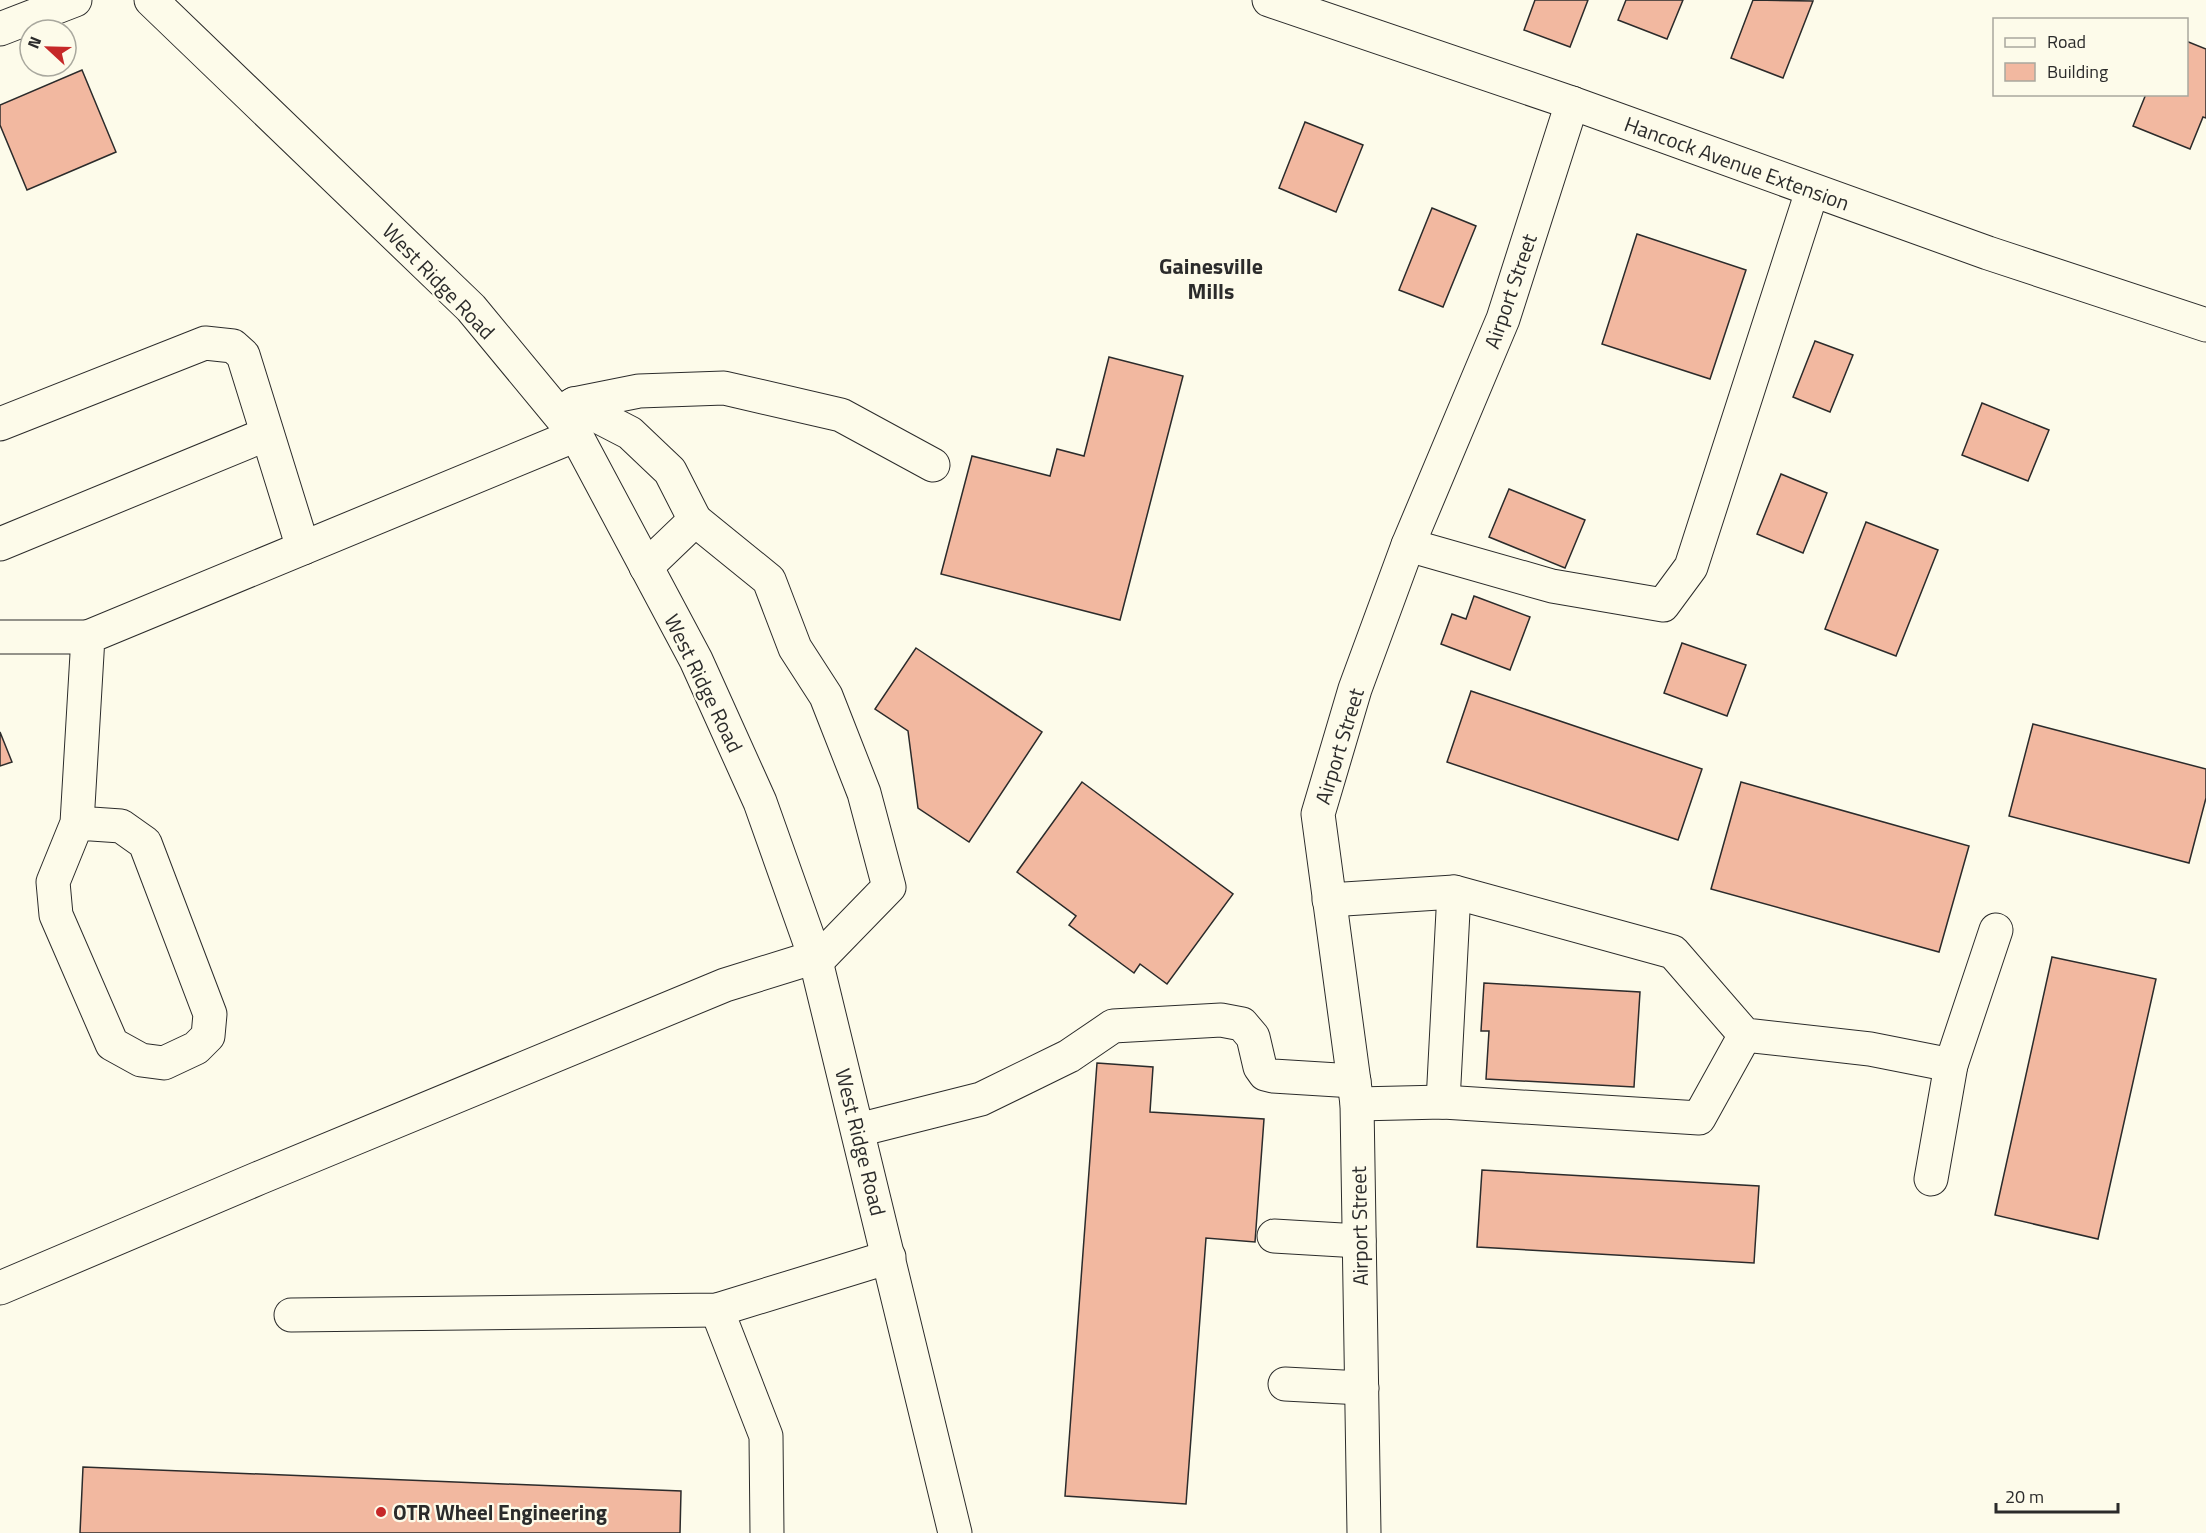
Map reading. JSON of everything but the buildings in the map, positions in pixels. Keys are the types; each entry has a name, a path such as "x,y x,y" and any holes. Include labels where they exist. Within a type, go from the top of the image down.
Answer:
{"street":[{"path":"0,29 75,0"},
{"name":"West Ridge Road","path":"151,0 471,308 569,417 696,660 760,802 816,959 955,1533"},
{"name":"Hancock Avenue Extension","path":"1269,0 1572,103 1812,191 2206,326"},
{"name":"Airport Street","path":"1364,1533 1355,1093 1318,814 1355,689 1408,545 1503,319 1572,103"},
{"path":"1408,545 1552,586 1663,605 1691,567 1812,191"},
{"path":"0,424 205,344 233,346 243,356 303,548"},
{"path":"0,637 88,637 303,548 569,417 639,391 724,388 841,415 933,465"},
{"path":"0,1288 248,1182 725,985 816,959 889,887 864,793 826,696 795,648 769,580 695,520 670,471 630,433 569,417"},
{"path":"0,544 267,434"},
{"path":"646,567 695,520"},
{"path":"77,823 121,826 145,843 210,1014 208,1036 196,1048 164,1063 141,1060 112,1044 56,915 53,882 77,823 88,637"},
{"path":"1329,900 1454,892 1673,952 1745,1035 1870,1049 1951,1065"},
{"path":"1443,1102 1454,892"},
{"path":"1931,1179 1951,1065 1996,930"},
{"path":"858,1130 981,1099 1069,1056 1113,1026 1221,1020 1242,1024 1253,1038 1260,1067 1265,1074 1355,1093 1443,1102 1699,1118 1745,1035"},
{"path":"1274,1236 1359,1241"},
{"path":"291,1315 717,1310 889,1257"},
{"path":"717,1310 766,1436 767,1533"},
{"path":"1285,1384 1362,1388"}],"place":[{"name":"OTR Wheel Engineering","path":"381,1512"}],"district":[{"name":"Gainesville Mills","path":"1211,278"}]}
